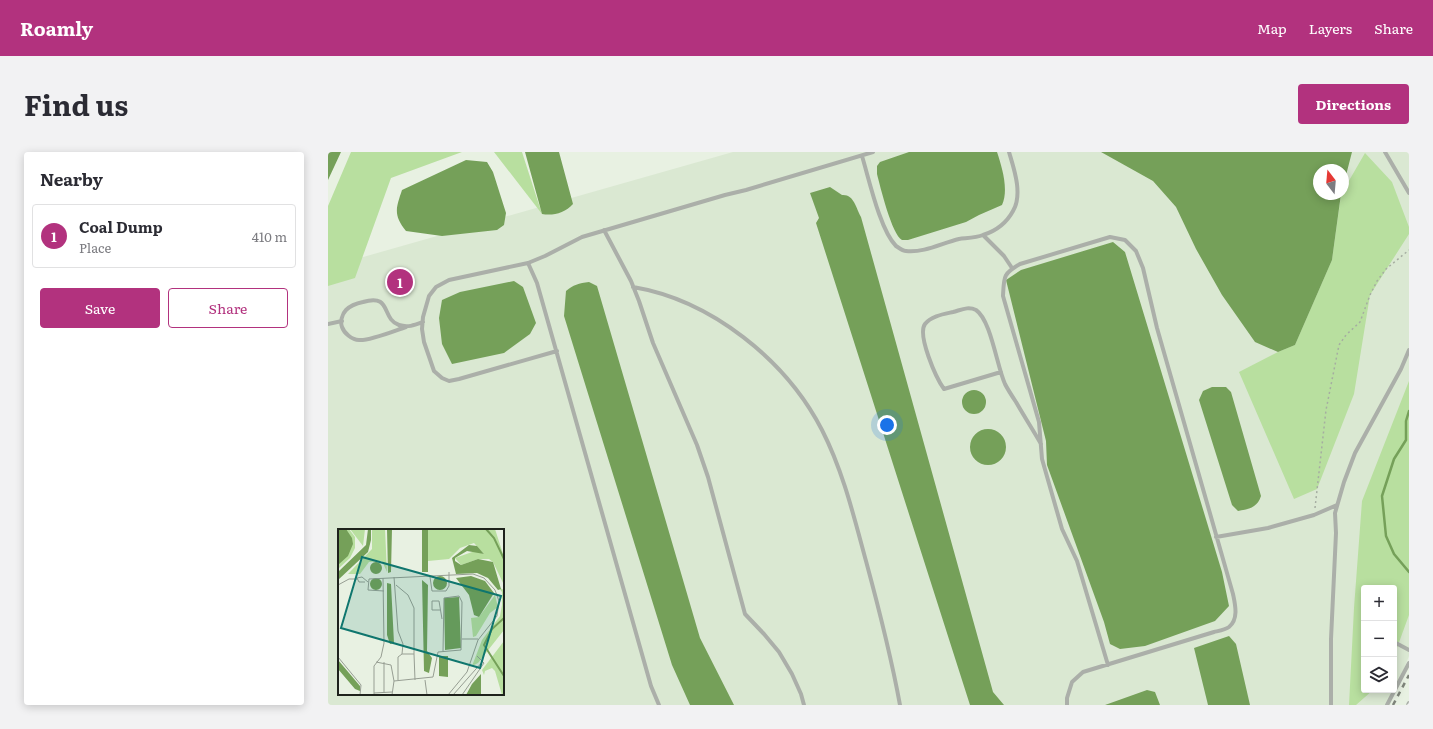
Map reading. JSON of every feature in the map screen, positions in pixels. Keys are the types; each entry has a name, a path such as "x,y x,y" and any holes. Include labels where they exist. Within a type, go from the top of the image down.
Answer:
{"lane":[{"path":"557,351 459,380 449,381 442,378 434,371 424,342 422,329 429,296 436,287 448,280 528,263 582,237 874,152"},
{"path":"862,156 882,222 889,237 897,247 904,252 916,251 959,239 983,235 1003,224 1014,210 1018,198 1018,187 1009,152"},
{"path":"1385,152 1409,193"},
{"path":"604,230 633,287 653,343 697,445 717,509 746,614 779,652 792,674 804,705"},
{"path":"983,235 1004,256 1012,268"},
{"path":"1067,705 1067,698 1072,682 1084,672 1108,665 1228,627 1235,618 1235,603 1157,328 1143,268 1136,250 1125,240 1110,237 1020,264 1009,270 1004,279 1004,296 1039,422 1042,459 1062,529 1077,561 1108,665"},
{"path":"528,263 537,283 649,678 659,705"},
{"path":"633,287 653,291 690,305 742,336 761,352 780,372 810,410 833,453 850,502 882,622 900,705"},
{"path":"406,327 397,325 391,319 386,307 380,301 371,299 358,303 346,310 341,318 342,328 349,337 358,340 370,338 423,322"},
{"path":"1001,372 944,389 939,383 933,370 926,349 922,331 924,325 935,317 969,307 977,311 985,321 1005,384 1041,444"},
{"path":"328,324 342,321"},
{"path":"1331,705 1331,639 1336,533 1335,513 1344,482 1355,453 1364,434 1401,369 1409,350"},
{"path":"1216,537 1268,528 1314,515 1337,505"},
{"path":"1397,644 1409,650"},
{"path":"1387,705 1409,663"}],"path":[{"path":"1314,515 1326,410 1339,345 1346,335 1360,322 1377,281 1386,269 1409,250"}],"shaded area":[{"path":"328,152 341,152 328,180"},
{"path":"351,152 462,152 391,178 355,278 328,286 328,206"},
{"path":"494,152 522,152 542,214"},
{"path":"525,152 559,152 573,204 570,207 559,213 550,215 542,214"},
{"path":"733,152 1409,152 1409,656 1397,687 1397,585 1361,585 1361,693 1395,693 1390,705 328,705 328,267"},
{"path":"909,152 997,152 1003,171 1005,186 1002,205 966,222 908,240 902,240 898,236 890,220 877,174 877,166 880,162"},
{"path":"1101,152 1352,152 1349,164 1313,164 1313,200 1340,200 1332,260 1295,345 1278,352 1255,342 1222,295 1196,249 1176,207 1153,181"},
{"path":"1365,153 1392,182 1409,227 1409,234 1370,295 1354,394 1317,489 1294,499 1239,372 1295,345 1332,260 1340,200 1349,200 1349,181"},
{"path":"466,160 487,162 493,172 506,213 504,225 497,230 442,236 406,231 397,216 397,207 402,190"},
{"path":"830,187 842,195 846,195 852,199 861,217 993,692 1004,705 970,705 816,223 819,218 810,193"},
{"path":"1113,242 1125,252 1222,572 1229,606 1215,621 1145,646 1120,649 1110,644 1104,622 1047,465 1046,441 1006,280 1021,270"},
{"path":"514,281 523,287 536,323 530,334 504,353 452,364 442,344 439,318 442,300 460,292"},
{"path":"589,282 597,286 700,638 734,705 690,705 672,665 564,316 566,291 576,285"},
{"path":"1409,381 1409,615 1397,648 1397,585 1361,585 1361,693 1370,693 1356,705 1349,705 1354,608 1362,501"},
{"path":"1212,387 1226,387 1231,392 1261,496 1257,503 1249,509 1238,511 1232,505 1199,400 1203,391"},
{"path":"974,390 983,393 986,402 983,411 974,414 965,411 962,402 965,393"},
{"path":"992,429 1001,434 1005,440 1005,454 1001,460 992,465 984,465 975,460 971,454 970,443 975,434 981,430"},
{"path":"1229,636 1236,644 1250,705 1208,705 1194,648"},
{"path":"1147,690 1155,692 1160,705 1105,705"}],"waterway":[{"path":"1409,411 1406,421 1406,440 1394,459 1382,496 1386,536 1394,554 1409,572"}],"railway":[{"path":"1393,705 1409,675"}],"place":[{"name":"Coal Dump","path":"400,282"}]}
